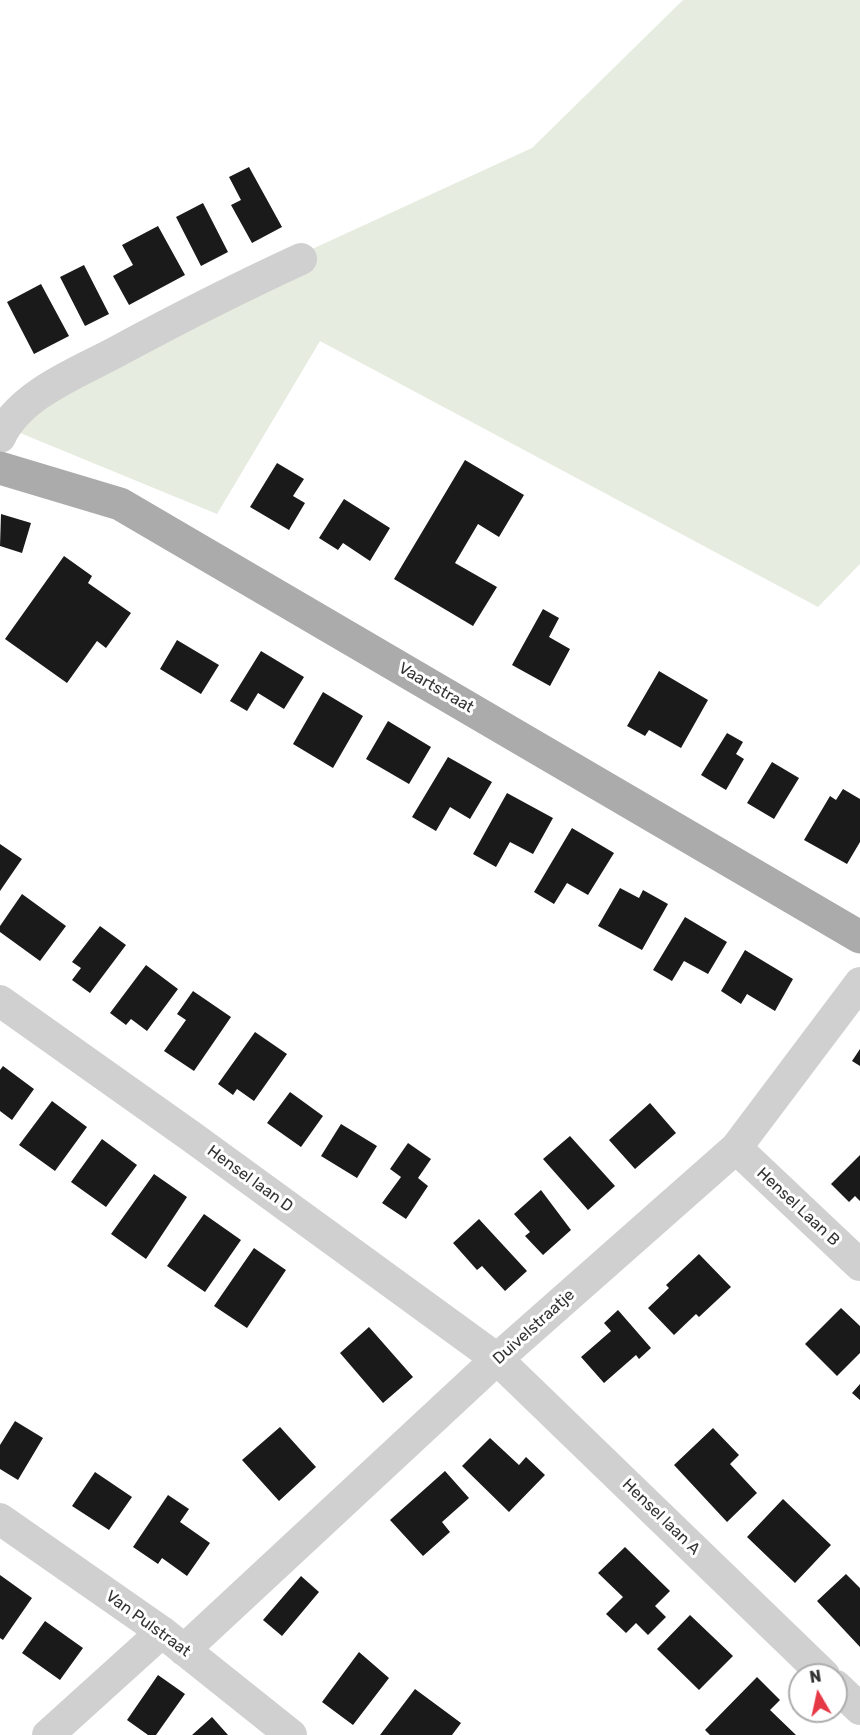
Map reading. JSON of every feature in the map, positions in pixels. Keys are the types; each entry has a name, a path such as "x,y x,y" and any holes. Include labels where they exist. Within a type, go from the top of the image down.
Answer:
{"main road":[{"name":"Vaartstraat","path":"0,468 120,504 860,937"}],"street":[{"path":"0,437 6,424 42,393 199,307 301,259"},
{"name":"Duivelstraatje","path":"48,1735 173,1641 736,1148 860,983"},
{"name":"Hensel laan D","path":"0,1001 192,1137 497,1359"},
{"name":"Hensel Laan B","path":"736,1148 860,1266"},
{"name":"Hensel laan A","path":"497,1359 813,1663"},
{"name":"Van Pulstraat","path":"0,1519 173,1641 291,1735"},
{"path":"848,1698 860,1709"}],"shaded area":[{"path":"683,0 860,0 860,564 818,607 320,341 217,514 8,428 310,250 532,148"}],"building":[{"path":"249,167 282,227 252,243 231,205 241,200 229,177"},
{"path":"203,203 228,252 201,266 176,217"},
{"path":"158,226 185,275 129,305 113,276 133,265 122,245"},
{"path":"84,265 109,314 85,326 60,277"},
{"path":"41,284 69,336 34,354 7,302"},
{"path":"465,460 524,495 499,537 478,524 455,563 497,587 473,626 394,579"},
{"path":"277,463 304,479 293,496 305,503 289,530 250,507"},
{"path":"344,499 390,528 370,561 343,543 338,550 319,538"},
{"path":"1,514 31,523 22,553 0,546"},
{"path":"64,556 92,576 88,583 131,613 106,648 97,641 67,683 5,639"},
{"path":"543,609 559,618 549,637 570,649 550,686 512,665"},
{"path":"177,640 219,665 201,694 160,669"},
{"path":"261,651 304,677 284,709 258,693 247,711 230,701"},
{"path":"659,671 708,700 681,748 649,730 645,736 627,726"},
{"path":"323,692 363,716 333,768 293,744"},
{"path":"388,721 431,747 409,784 366,759"},
{"path":"727,733 743,742 736,754 744,759 726,790 701,775"},
{"path":"448,757 492,782 470,819 450,807 436,831 412,817"},
{"path":"772,762 799,778 774,819 747,803"},
{"path":"843,789 860,799 860,842 847,864 804,840 830,796 836,800"},
{"path":"507,793 553,818 533,854 510,842 496,867 473,854"},
{"path":"572,828 614,853 588,895 567,883 554,904 534,892"},
{"path":"0,844 22,859 0,891"},
{"path":"620,888 639,898 643,890 668,904 642,950 598,926"},
{"path":"22,894 66,926 40,961 0,932 0,926"},
{"path":"685,917 727,942 708,974 684,961 672,981 653,970"},
{"path":"100,926 126,945 90,993 72,980 81,968 72,962"},
{"path":"745,950 793,979 775,1011 747,994 741,1004 721,991"},
{"path":"146,965 178,989 147,1031 131,1019 126,1025 110,1013"},
{"path":"193,991 231,1017 194,1071 164,1051 186,1020 177,1014"},
{"path":"255,1032 287,1054 254,1101 237,1089 233,1095 218,1084"},
{"path":"860,1049 860,1066 852,1061"},
{"path":"3,1066 34,1089 12,1120 0,1111 0,1070"},
{"path":"290,1092 323,1116 301,1147 267,1123"},
{"path":"52,1101 87,1127 55,1171 19,1145"},
{"path":"650,1103 676,1133 635,1169 609,1140"},
{"path":"341,1124 377,1146 357,1178 321,1156"},
{"path":"570,1136 615,1186 588,1210 543,1159"},
{"path":"102,1139 137,1165 106,1207 71,1182"},
{"path":"408,1143 431,1159 418,1178 428,1186 406,1219 382,1203 401,1177 390,1169"},
{"path":"860,1155 860,1201 855,1196 849,1202 831,1184"},
{"path":"154,1174 187,1197 146,1259 111,1234"},
{"path":"541,1190 571,1230 543,1255 525,1236 530,1232 514,1214"},
{"path":"204,1214 241,1240 205,1292 167,1266"},
{"path":"479,1219 527,1271 505,1291 482,1266 477,1270 453,1243"},
{"path":"254,1248 286,1270 247,1328 214,1306"},
{"path":"699,1254 731,1287 699,1317 696,1314 674,1335 648,1308 669,1288 666,1285"},
{"path":"841,1308 860,1326 860,1353 837,1376 805,1344"},
{"path":"618,1310 651,1348 639,1359 636,1355 604,1383 581,1357 611,1331 604,1323"},
{"path":"369,1327 413,1377 383,1403 340,1353"},
{"path":"860,1384 860,1400 852,1393"},
{"path":"15,1421 43,1438 18,1480 0,1469 0,1445"},
{"path":"280,1427 316,1467 279,1501 242,1460"},
{"path":"713,1428 739,1455 730,1464 757,1493 727,1522 674,1465"},
{"path":"490,1438 519,1465 526,1457 545,1475 509,1512 462,1466"},
{"path":"445,1471 469,1498 442,1522 450,1532 423,1556 390,1520"},
{"path":"95,1472 132,1497 109,1530 72,1506"},
{"path":"168,1495 189,1509 180,1522 210,1543 187,1576 162,1558 158,1564 133,1547"},
{"path":"783,1499 831,1545 795,1583 747,1537"},
{"path":"625,1547 670,1591 655,1606 666,1617 648,1635 636,1623 626,1633 606,1614 623,1597 598,1573"},
{"path":"846,1574 860,1588 860,1647 817,1601"},
{"path":"0,1575 32,1598 3,1640 0,1638"},
{"path":"301,1576 319,1592 282,1636 263,1620"},
{"path":"690,1615 733,1656 699,1690 657,1649"},
{"path":"45,1621 83,1648 60,1680 22,1653"},
{"path":"359,1652 389,1678 353,1725 322,1702"},
{"path":"158,1675 185,1694 156,1735 148,1735 127,1720"},
{"path":"757,1677 780,1700 770,1710 796,1735 710,1735 705,1730"},
{"path":"415,1689 461,1723 452,1735 380,1735"},
{"path":"212,1717 228,1735 192,1735"}]}
